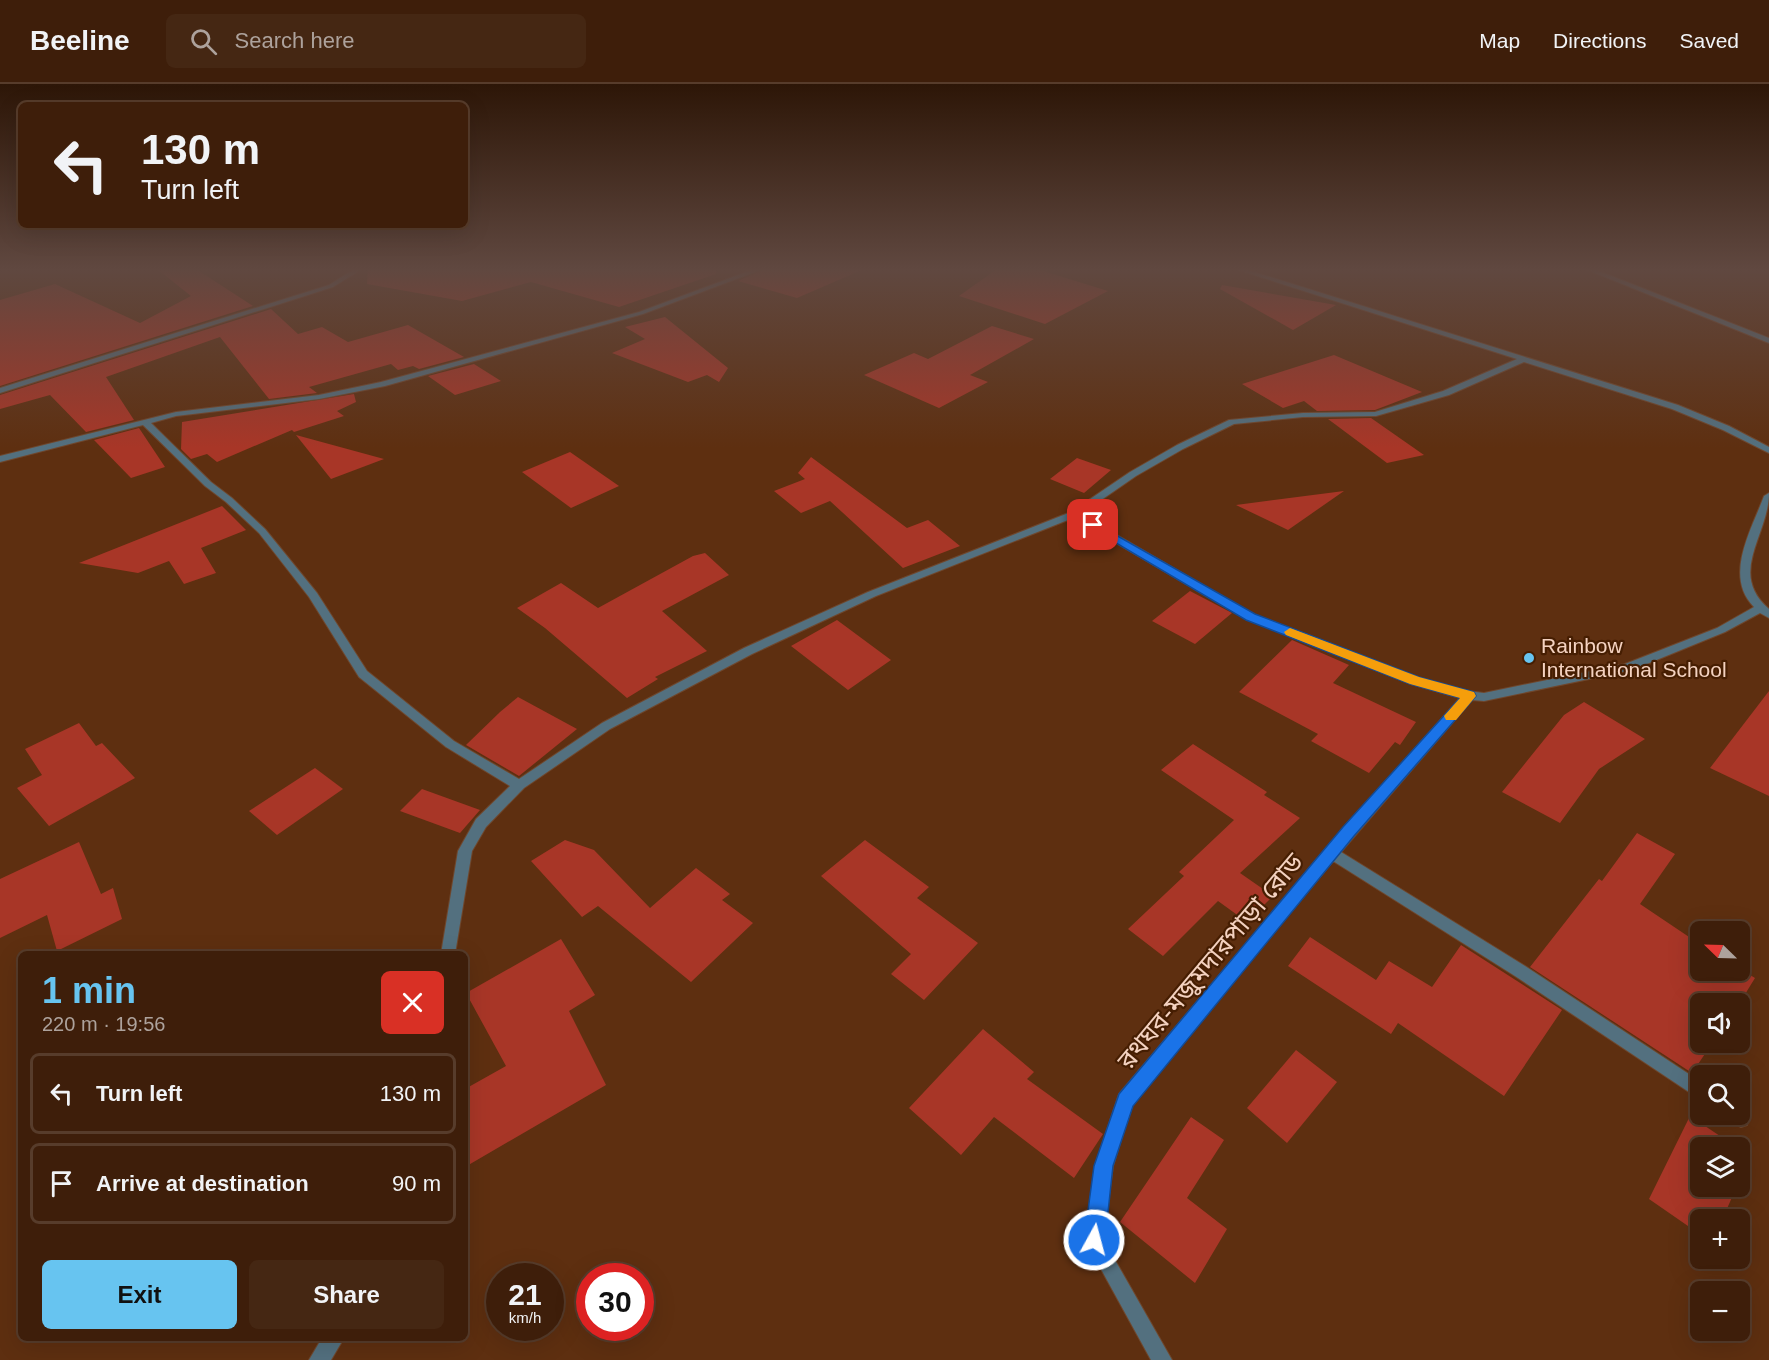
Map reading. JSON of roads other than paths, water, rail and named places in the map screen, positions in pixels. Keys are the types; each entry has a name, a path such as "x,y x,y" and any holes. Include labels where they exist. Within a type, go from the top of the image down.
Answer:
{"street":[{"path":"0,391 199,329"},
{"path":"0,459 145,422 211,408 319,397 382,384 584,329"},
{"path":"1424,329 1675,407 1726,428 1769,450"},
{"path":"1738,329 1769,341"},
{"path":"448,951 465,851 481,823 519,785 606,726 748,651 872,594 1074,514 1133,474 1180,447 1232,422 1303,415 1376,414 1446,393 1522,360"},
{"path":"145,422 208,484 262,531 313,595 363,674 450,744 519,785"},
{"path":"1074,514 1250,617 1414,681 1469,696 1484,697 1628,667 1764,612 1748,593 1744,583 1748,544 1769,496"},
{"name":"রথঘর-মজুমদারপাড়া রোড","path":"1162,1360 1094,1240 1104,1166 1125,1100 1332,853 1469,696"},
{"path":"1332,853 1520,972 1690,1085"},
{"path":"319,1360 332,1341"}],"place":[{"name":"Rainbow International School","path":"1529,658"}]}
